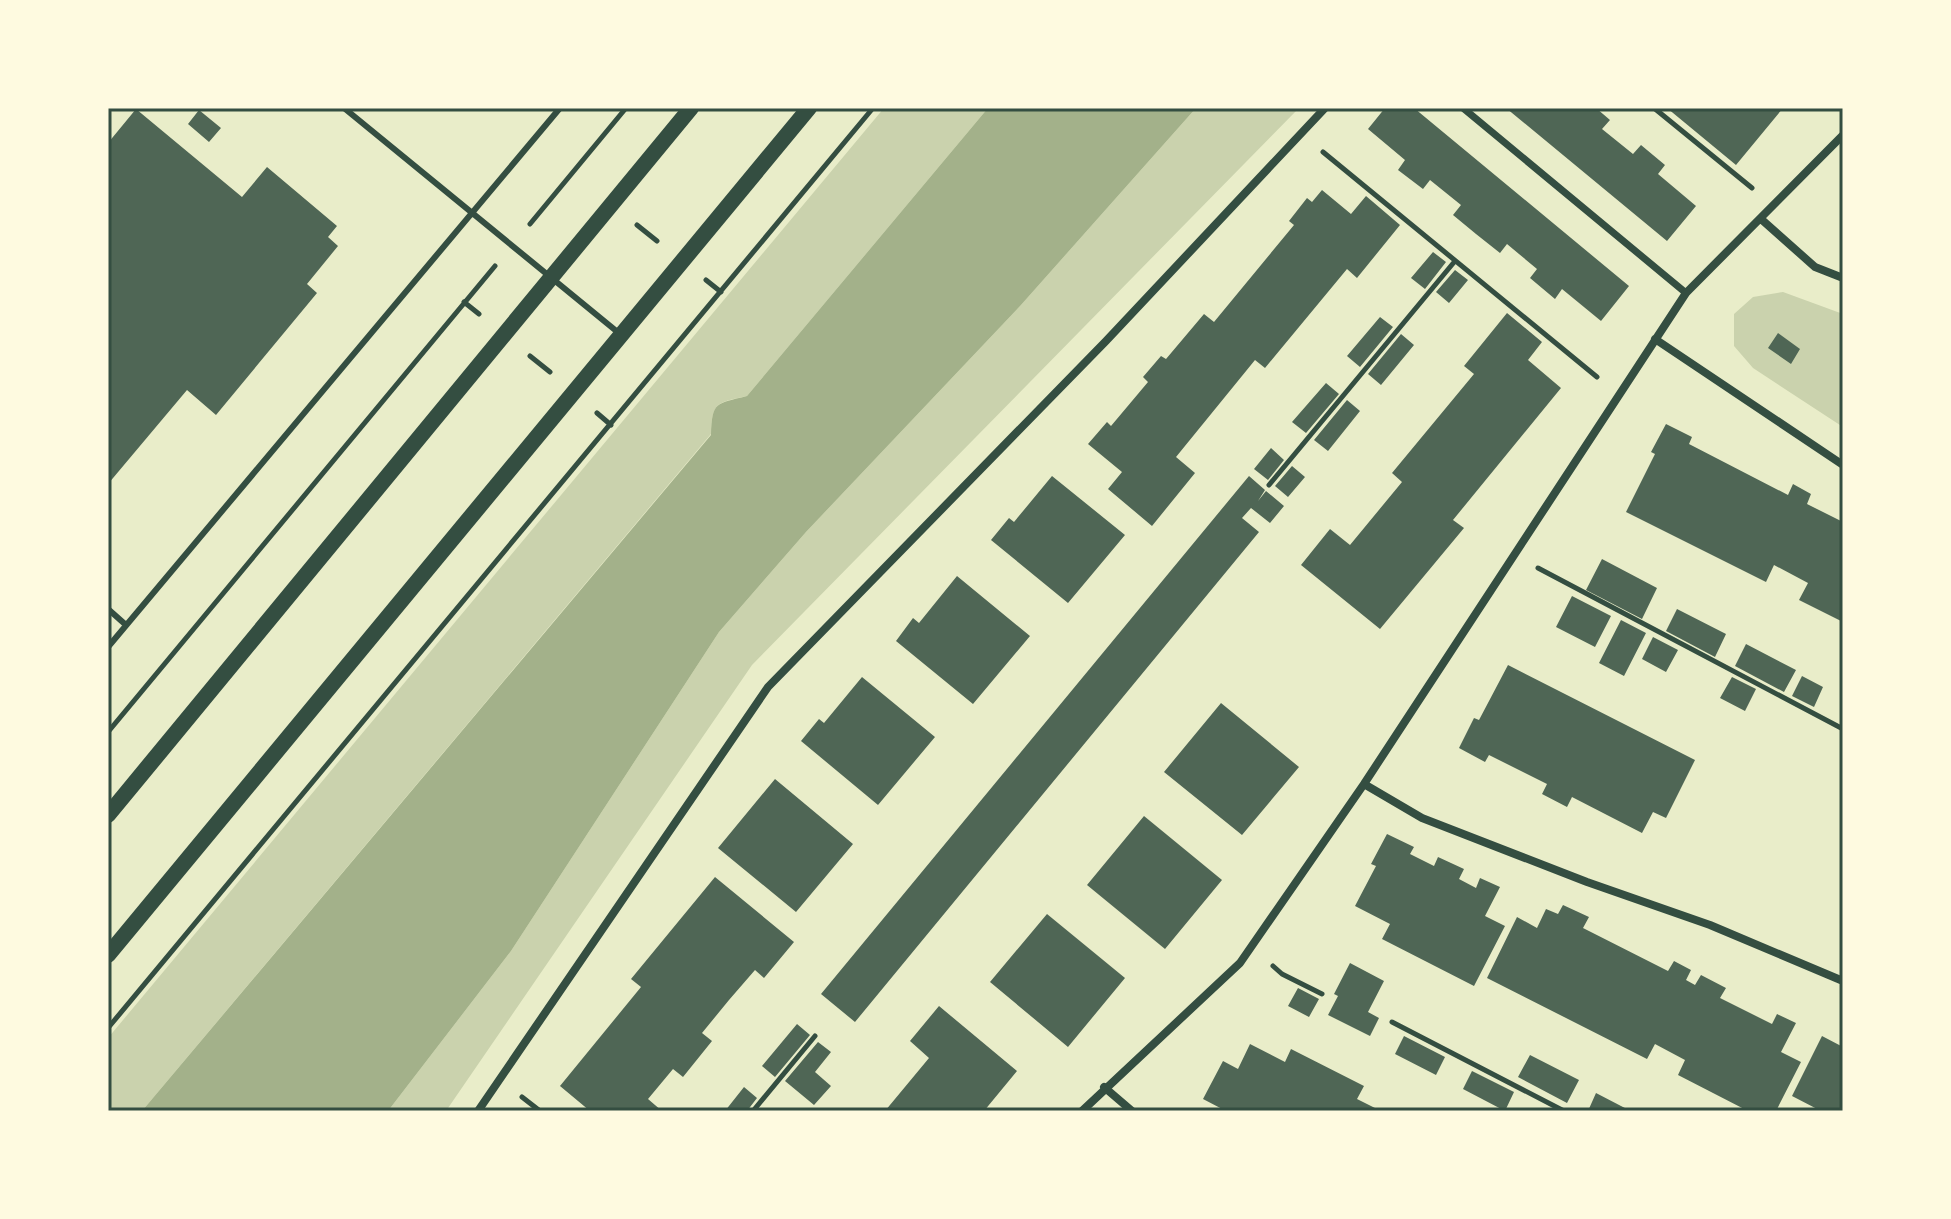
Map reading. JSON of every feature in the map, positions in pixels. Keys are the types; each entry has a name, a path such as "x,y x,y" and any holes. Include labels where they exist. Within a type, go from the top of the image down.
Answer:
{"main road":[{"path":"108,815 691,108"},
{"path":"108,955 809,108"}],"street":[{"path":"478,1111 768,687 1106,341 1325,108"},
{"path":"1463,108 1686,293"},
{"path":"1082,1111 1104,1087 1240,963 1364,784 1686,293 1843,135"},
{"path":"1761,219 1815,267 1843,278"},
{"path":"1655,339 1843,465"},
{"path":"1364,784 1422,818 1587,882 1710,925 1843,981"},
{"path":"1104,1087 1132,1111"}],"lane":[{"path":"344,108 621,335"},
{"path":"108,647 560,108"},
{"path":"108,609 126,625"}],"path":[{"path":"108,732 626,108"},
{"path":"108,1028 873,108"},
{"path":"1654,108 1774,206"},
{"path":"1301,134 1619,395"},
{"path":"571,174 721,292"},
{"path":"1269,485 1455,261"},
{"path":"464,302 611,425"},
{"path":"1512,555 1843,729"},
{"path":"1250,948 1282,974 1322,994"},
{"path":"1392,1022 1564,1111"},
{"path":"753,1111 815,1036"}],"shaded area":[{"path":"884,108 988,108 747,396 718,405 713,415 711,434 142,1111 108,1111 108,1038"},
{"path":"988,108 1196,108 1021,305 806,532 719,632 511,951 388,1111 142,1111 711,435 713,416 718,406 747,396"},
{"path":"1196,108 1299,108 752,665 446,1111 388,1111 511,951 719,632 806,532 1021,305"},
{"path":"1783,292 1843,314 1843,427 1753,368 1734,346 1734,314 1753,297"}],"building":[{"path":"1385,108 1414,108 1629,286 1601,321 1562,289 1555,299 1530,278 1537,269 1507,244 1500,253 1476,234 1453,215 1461,205 1430,180 1423,189 1398,170 1405,160 1368,129"},
{"path":"1506,108 1596,108 1610,120 1602,129 1633,154 1641,145 1665,165 1658,174 1696,206 1667,241"},
{"path":"1667,108 1783,108 1736,165"},
{"path":"136,109 242,197 267,167 337,226 328,237 338,246 307,284 317,293 216,415 187,390 108,484 108,143"},
{"path":"199,110 221,128 209,142 188,124"},
{"path":"1322,190 1351,214 1366,196 1400,225 1357,278 1347,269 1265,368 1255,360 1176,457 1195,473 1152,526 1108,489 1122,472 1088,444 1107,422 1111,426 1148,382 1143,377 1161,356 1166,359 1204,314 1214,322 1294,225 1289,221 1307,198 1312,202"},
{"path":"1433,252 1446,262 1425,289 1411,278"},
{"path":"1455,270 1468,280 1449,303 1436,292"},
{"path":"1507,313 1542,342 1528,360 1561,388 1453,520 1464,528 1380,629 1301,565 1330,529 1350,545 1402,482 1392,473 1474,374 1464,366"},
{"path":"1380,317 1393,327 1360,367 1347,356"},
{"path":"1778,333 1800,349 1791,364 1768,348"},
{"path":"1401,334 1414,345 1381,385 1368,374"},
{"path":"1326,383 1339,394 1306,433 1292,422"},
{"path":"1347,400 1360,411 1328,451 1314,440"},
{"path":"1666,424 1692,437 1689,444 1788,495 1793,484 1811,494 1807,504 1843,522 1843,622 1799,600 1808,583 1774,565 1766,582 1626,512 1655,454 1651,452"},
{"path":"1271,448 1284,460 1268,480 1254,469"},
{"path":"1292,466 1305,477 1288,497 1275,486"},
{"path":"1052,476 1125,535 1068,603 991,540 1009,518 1014,522"},
{"path":"1249,476 1265,490 1258,501 1266,491 1284,506 1270,523 1251,508 1242,518 1259,532 855,1022 821,994"},
{"path":"1602,559 1657,588 1642,619 1586,590"},
{"path":"957,576 1030,636 973,704 896,641 913,618 919,623"},
{"path":"1572,596 1611,616 1595,647 1556,627"},
{"path":"1677,609 1726,634 1715,657 1666,631"},
{"path":"1621,620 1646,633 1624,676 1599,663"},
{"path":"1653,637 1678,650 1666,672 1642,659"},
{"path":"1746,644 1796,670 1784,692 1735,666"},
{"path":"1508,665 1695,760 1666,818 1653,812 1642,833 1572,797 1567,807 1542,794 1547,784 1489,755 1485,762 1459,748 1474,718 1479,720"},
{"path":"1802,676 1823,687 1814,707 1792,696"},
{"path":"862,677 935,737 878,805 801,741 819,719 824,723"},
{"path":"1732,677 1756,689 1745,711 1720,698"},
{"path":"1221,703 1299,767 1242,835 1164,772"},
{"path":"775,779 853,844 796,912 718,848"},
{"path":"1144,816 1222,880 1165,949 1087,885"},
{"path":"1387,834 1414,847 1410,854 1434,866 1438,857 1464,869 1459,879 1476,888 1480,878 1500,887 1485,916 1505,926 1474,986 1382,939 1390,924 1355,906 1376,866 1371,864"},
{"path":"715,877 794,942 764,978 755,970 729,1000 702,1033 712,1041 683,1077 673,1069 648,1099 662,1111 590,1111 560,1086 641,987 631,979"},
{"path":"1563,905 1589,917 1583,928 1668,971 1674,961 1691,970 1686,980 1695,985 1701,975 1726,988 1720,998 1772,1024 1777,1014 1796,1023 1781,1052 1801,1062 1776,1111 1748,1111 1678,1075 1685,1060 1655,1044 1647,1059 1487,978 1517,917 1537,928 1546,909 1558,914"},
{"path":"1047,914 1125,978 1068,1047 990,982"},
{"path":"1350,963 1384,981 1368,1012 1379,1018 1370,1036 1328,1015 1338,996 1334,994"},
{"path":"1298,988 1319,999 1309,1017 1288,1006"},
{"path":"939,1006 1017,1071 984,1111 885,1111 929,1058 910,1041"},
{"path":"797,1024 810,1035 775,1077 762,1066"},
{"path":"1404,1036 1445,1057 1436,1075 1395,1054"},
{"path":"1822,1036 1843,1047 1843,1111 1821,1111 1792,1096"},
{"path":"818,1042 831,1052 815,1072 831,1086 814,1105 785,1081"},
{"path":"1250,1044 1285,1062 1291,1049 1364,1086 1357,1099 1381,1111 1226,1111 1203,1099 1223,1061 1238,1069"},
{"path":"1530,1055 1579,1080 1567,1103 1518,1077"},
{"path":"1472,1071 1514,1092 1505,1111 1463,1089"},
{"path":"744,1087 757,1098 747,1111 725,1111"},
{"path":"1596,1093 1621,1106 1631,1111 1588,1111"}]}
